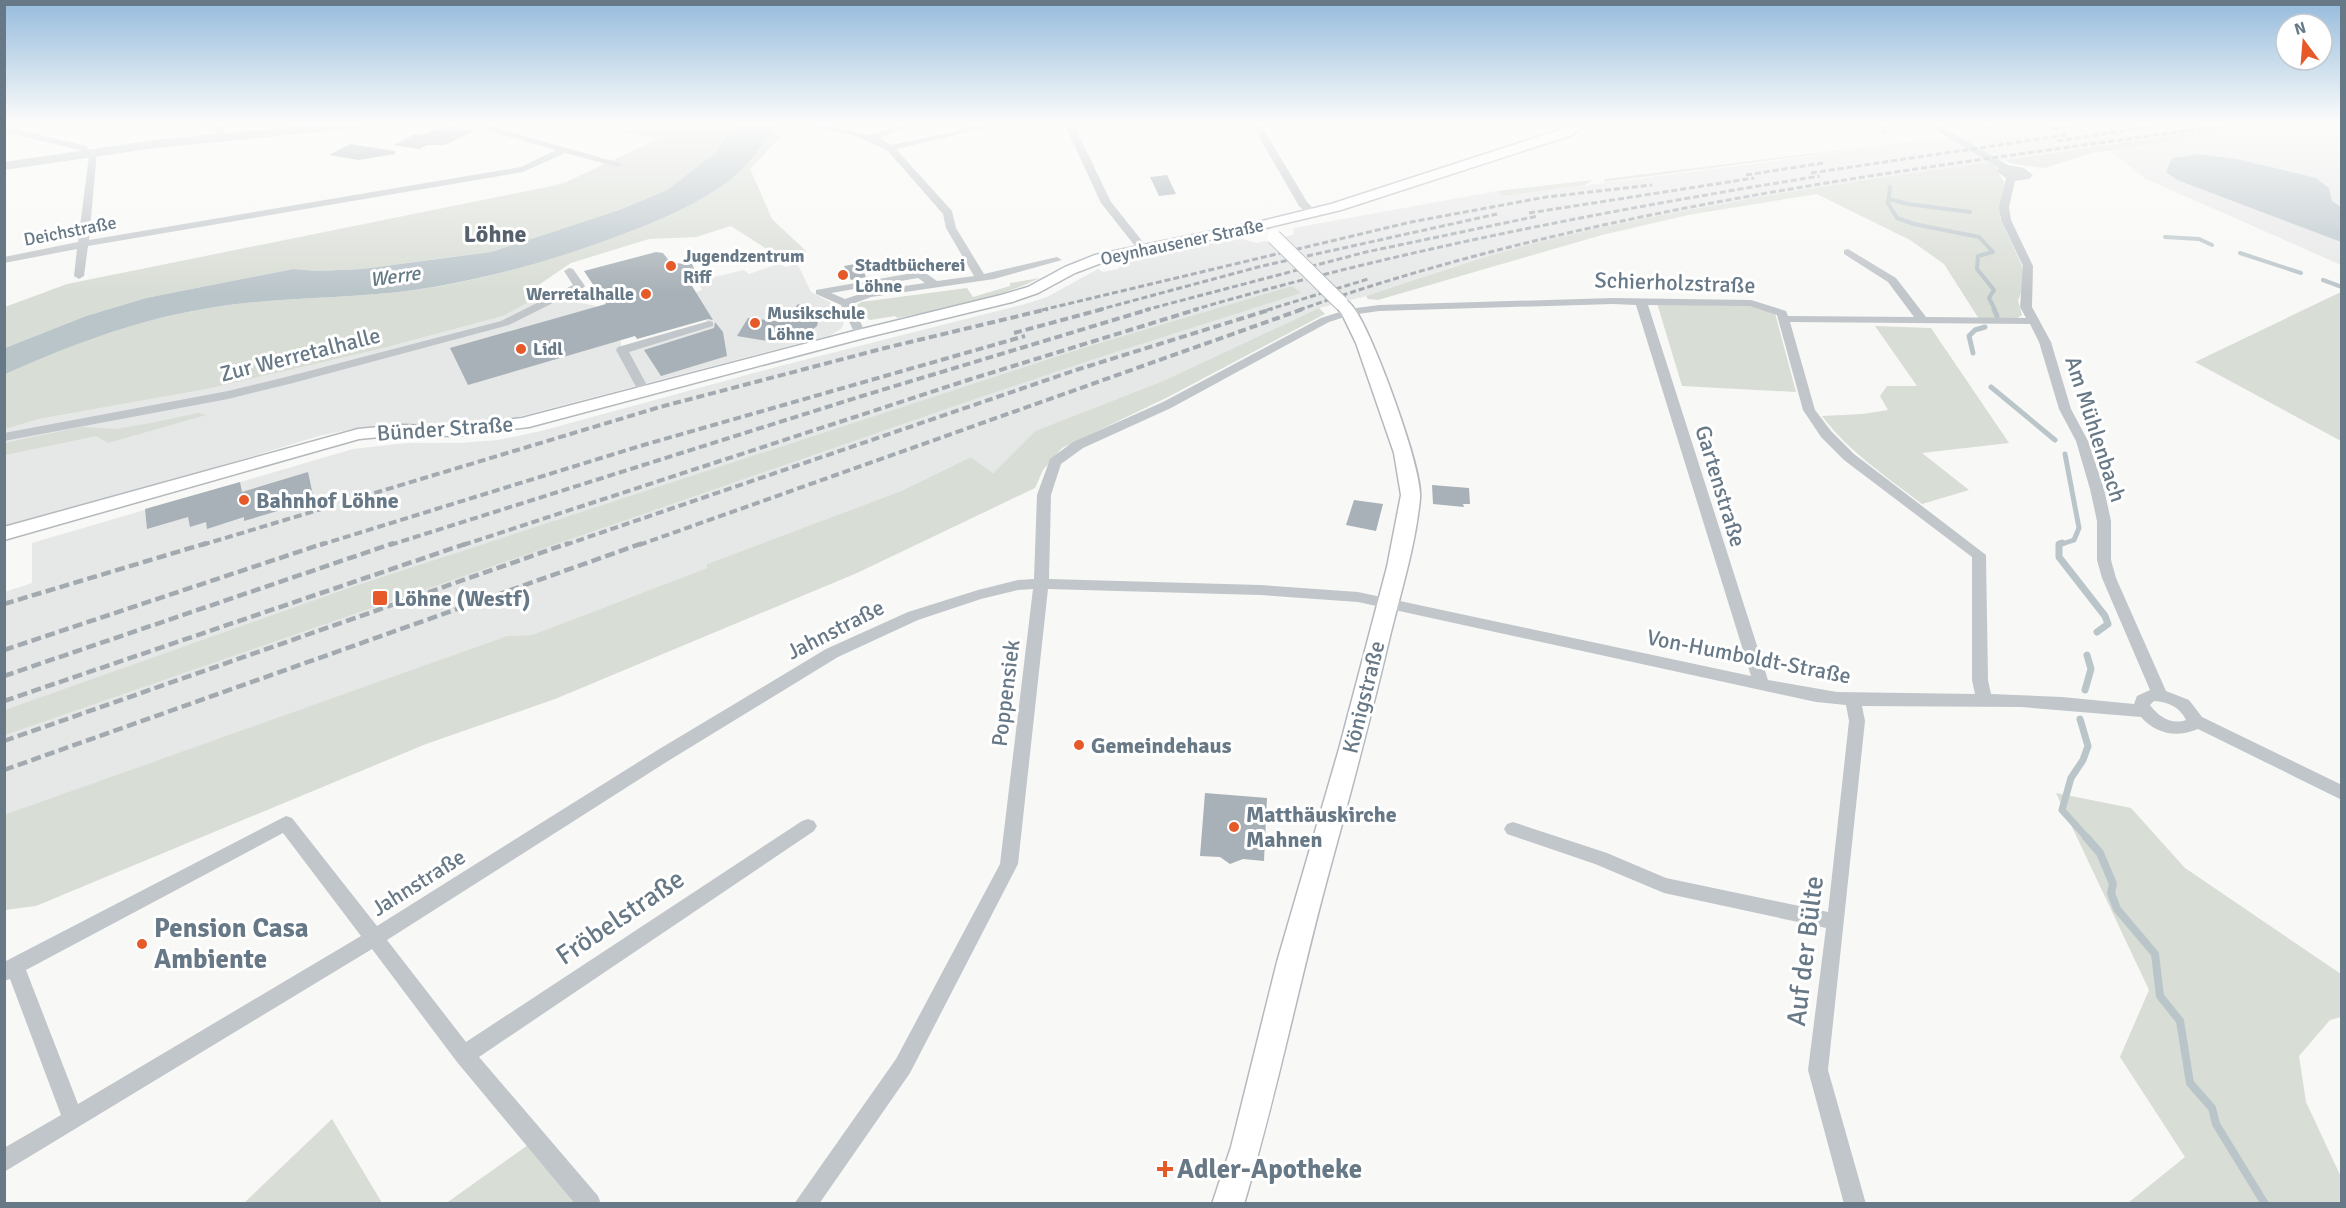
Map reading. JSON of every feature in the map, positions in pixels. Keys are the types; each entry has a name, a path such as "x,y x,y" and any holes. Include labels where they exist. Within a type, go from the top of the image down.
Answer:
{"main road":[{"name":"Oeynhausener Straße","path":"957,311 1022,295 1083,264 1313,213 1425,179"},
{"name":"Königstraße","path":"1228,1203 1246,1147 1291,962 1350,749 1397,567 1411,495 1403,453 1364,343 1345,308 1262,225"},
{"name":"Bünder Straße","path":"4,534 358,434 377,431 456,431 523,423 860,334 957,311"}],"street":[{"path":"79,276 89,179"},
{"name":"Deichstraße","path":"4,260 84,244 462,179"},
{"path":"918,179 948,213 951,228 980,276"},
{"path":"1095,179 1106,203 1143,249"},
{"path":"1289,179 1303,204 1313,213"},
{"name":"Am Mühlenbach","path":"2007,179 2004,207 2006,220 2028,266 2026,307 2045,342 2065,409 2082,441 2097,489 2104,521 2104,560 2109,578 2160,695"},
{"path":"1848,252 1892,280 1923,320"},
{"path":"935,285 918,275 820,292 832,300 846,303 869,294 935,285 1029,269 1034,265 1058,261"},
{"name":"Zur Werretalhalle","path":"4,437 228,395 505,323 579,286 569,271"},
{"name":"Schierholzstraße","path":"1345,308 1510,302 1751,303 1782,313 1783,319"},
{"name":"Gartenstraße","path":"1641,302 1761,683"},
{"path":"846,303 860,334"},
{"name":"Poppensiek","path":"805,1203 903,1066 1009,864 1041,584 1044,495 1056,462 1078,445 1167,405 1345,308"},
{"path":"1984,700 1980,680 1979,555 1850,457 1826,434 1809,410 1783,319 2032,321"},
{"path":"644,391 622,350 709,324"},
{"name":"Jahnstraße","path":"4,1161 374,938 662,756 832,653 924,612 1018,585 1041,584 1260,590 1358,597 1386,603"},
{"name":"Von-Humboldt-Straße","path":"1386,603 1816,696 1853,701 1984,700 2066,703 2144,711"},
{"path":"2195,720 2187,728 2179,729 2159,723 2144,711 2143,700 2152,695 2160,695 2179,702 2187,708 2195,720 2342,793"},
{"name":"Auf der Bülte","path":"1853,701 1857,721 1818,1070 1855,1203"},
{"name":"Jahnstraße","path":"74,1119 10,969 286,823 374,938"},
{"name":"Fröbelstraße","path":"464,1054 808,826"},
{"path":"1513,829 1601,858 1664,885 1836,922"},
{"path":"374,938 464,1054 590,1203"}],"shaded area":[{"path":"572,179 681,179 667,190 619,210 491,252 362,269 318,271 293,269 242,279 146,298 86,316 5,348 5,307 67,284"},
{"path":"755,179 772,219 807,252 779,257 731,226 696,237 649,239 571,263 534,288 542,295 503,316 380,349 207,389 39,419 5,429 4,374 99,336 148,321 198,310 252,302 414,290 497,274 552,258 657,219 706,196 729,181"},
{"path":"1605,179 1624,179 1604,182"},
{"path":"1633,179 1875,179 1727,203 1541,242 1455,266 1366,296 1319,308 1163,381 1035,431 993,473 971,457 901,491 707,564 707,568 532,635 507,636 5,815 4,592 32,583 32,543 353,449 407,443 498,440 541,431 780,366 1025,304 1047,297 1098,269 1103,272 1118,269 1124,262 1213,243 1242,239 1257,243 1293,235 1294,228 1497,191 1503,196"},
{"path":"1869,179 2002,179 2004,182 2000,218 2023,268 2023,287 2018,301 2022,315 2016,319 1979,319 1944,264 1910,240 1817,194 1688,215 1602,235 1378,300 1368,299 1366,296 1498,253 1543,241 1598,228 1765,196"},
{"path":"2147,179 2176,179 2341,242 2341,265"},
{"path":"2302,179 2341,179 2341,207 2332,201 2329,188"},
{"path":"1593,180 1585,185 1503,196 1497,191"},
{"path":"778,264 786,267 797,264 811,292 835,305 841,312 844,323 841,329 831,335 498,422 395,424 319,436 5,531 4,429 39,419 207,389 380,349 503,316 542,295 596,306 621,342 621,352 710,326 701,313 693,293 702,290 700,286 709,283 706,280 697,281 744,270 749,274","holes":["798,304 814,309 820,315 814,330 789,340 774,342 755,338 798,322 791,313"]},
{"path":"1040,278 988,298 897,318 895,316 870,320 862,315 856,315 853,308 861,302 967,288 973,297 1010,286 1010,283"},
{"path":"1292,286 1301,293 972,400 5,735 5,710 346,589 1080,349"},
{"path":"2341,292 2341,441 2195,362"},
{"path":"1657,303 1750,305 1775,313 1796,392 1682,386"},
{"path":"1319,308 1325,314 1168,397 1062,448 1043,470 1035,488 857,573 555,699 426,744 36,906 5,910 4,815 507,636 532,635 707,568 707,564 901,491 971,457 993,473 1035,431 1163,381"},
{"path":"1875,326 1931,328 2009,443 1922,453 1969,490 1922,504 1856,453 1822,416 1888,410 1880,396 1887,386 1917,386"},
{"path":"198,413 206,415 108,443 96,436 5,455 5,443 14,441 81,427 116,429"},
{"path":"2056,793 2131,808 2185,868 2341,974 2341,1017 2330,1020 2299,1056 2306,1102 2341,1177 2341,1203 2128,1203 2185,1157 2120,1057 2149,990"},
{"path":"332,1119 382,1203 244,1203"},
{"path":"528,1145 574,1203 445,1204"}],"water":[{"name":"Werre","path":"681,179 731,179 689,206 660,219 591,246 516,269 414,290 252,302 173,315 99,336 5,374 5,348 86,316 146,298 293,269 318,271 362,269 491,252 619,210 667,190"},
{"path":"2318,179 2329,188 2332,201 2341,207 2341,242 2177,180"}],"building":[{"path":"1151,179 1169,179 1176,194 1159,196"},
{"path":"656,252 663,253 671,263 692,264 699,279 692,286 713,320 708,319 637,339 635,336 468,385 450,348 606,304 584,271"},
{"path":"860,263 866,277 851,280 844,266"},
{"name":"Musikschule Löhne","path":"798,304 813,308 820,315 817,326 809,333 796,339 774,342 737,336 748,318 783,322"},
{"path":"715,322 723,332 727,356 661,376 644,350 714,328"},
{"name":"Bahnhof Löhne","path":"308,472 314,500 244,521 244,517 207,529 206,522 190,527 188,517 147,529 145,509 240,482 242,492"},
{"path":"1432,485 1469,488 1470,504 1463,504 1464,507 1433,504"},
{"path":"1354,500 1383,504 1376,531 1346,525"},
{"name":"Matthäuskirche Mahnen","path":"1205,793 1267,798 1264,861 1243,859 1230,864 1220,857 1200,856"}],"waterway":[{"path":"1890,187 1888,203 1897,218 1914,224 1979,237 1993,252 1978,256 1977,269 1994,290 1989,298 1995,310"},
{"path":"1889,199 1908,204 1970,212"},
{"path":"2165,237 2199,239 2212,245"},
{"path":"2240,253 2301,273"},
{"path":"2323,280 2342,287"},
{"path":"1994,309 1997,316"},
{"path":"1973,353 1969,336 1975,330 1985,327"},
{"path":"1991,387 2055,440"},
{"path":"2059,545 2074,540 2079,528 2065,454"},
{"path":"2059,545 2062,543"},
{"path":"2059,545 2059,557 2105,616 2108,624 2097,632"},
{"path":"2085,690 2091,669 2087,655"},
{"path":"2080,719 2088,746 2083,760 2071,778 2062,810 2088,839"},
{"path":"2086,837 2100,853 2113,884 2111,893 2117,909 2155,954 2160,996 2180,1021 2190,1083 2212,1108 2216,1124 2265,1204"}],"railway":[{"path":"1529,213 1745,179"},
{"path":"1193,310 1270,288 1504,233 1800,179"},
{"path":"1299,310 1414,273 1530,242 1647,216 1851,179"},
{"path":"1042,310 1411,222 1546,197 1652,185"},
{"path":"1098,310 1262,266 1497,214"},
{"path":"1145,310 1366,252 1538,216"},
{"path":"1267,310 1368,279"},
{"path":"202,545 660,407 885,348 1048,309"},
{"path":"1014,333 1103,309"},
{"path":"390,545 862,396 1150,309"},
{"path":"463,545 971,379 1198,309"},
{"path":"565,545 1076,370 1272,309"},
{"path":"639,545 1303,309"},
{"path":"320,545 640,446 1025,336"},
{"path":"4,604 207,543"},
{"path":"4,650 325,543"},
{"path":"4,676 394,543"},
{"path":"4,701 468,543"},
{"path":"4,741 569,543"},
{"path":"4,770 643,543"}],"place":[{"name":"Jugendzentrum Riff","path":"671,266"},
{"name":"Stadtbücherei Löhne","path":"843,275"},
{"name":"Werretalhalle","path":"646,294"},
{"name":"Musikschule Löhne","path":"755,323"},
{"name":"Lidl","path":"521,349"},
{"name":"Bahnhof Löhne","path":"244,500"},
{"name":"Löhne (Westf)","path":"380,598"},
{"name":"Gemeindehaus","path":"1079,745"},
{"name":"Matthäuskirche Mahnen","path":"1234,827"},
{"name":"Pension Casa Ambiente","path":"142,944"},
{"name":"Adler-Apotheke","path":"1165,1169"}],"district":[{"name":"Löhne","path":"495,234"}]}
